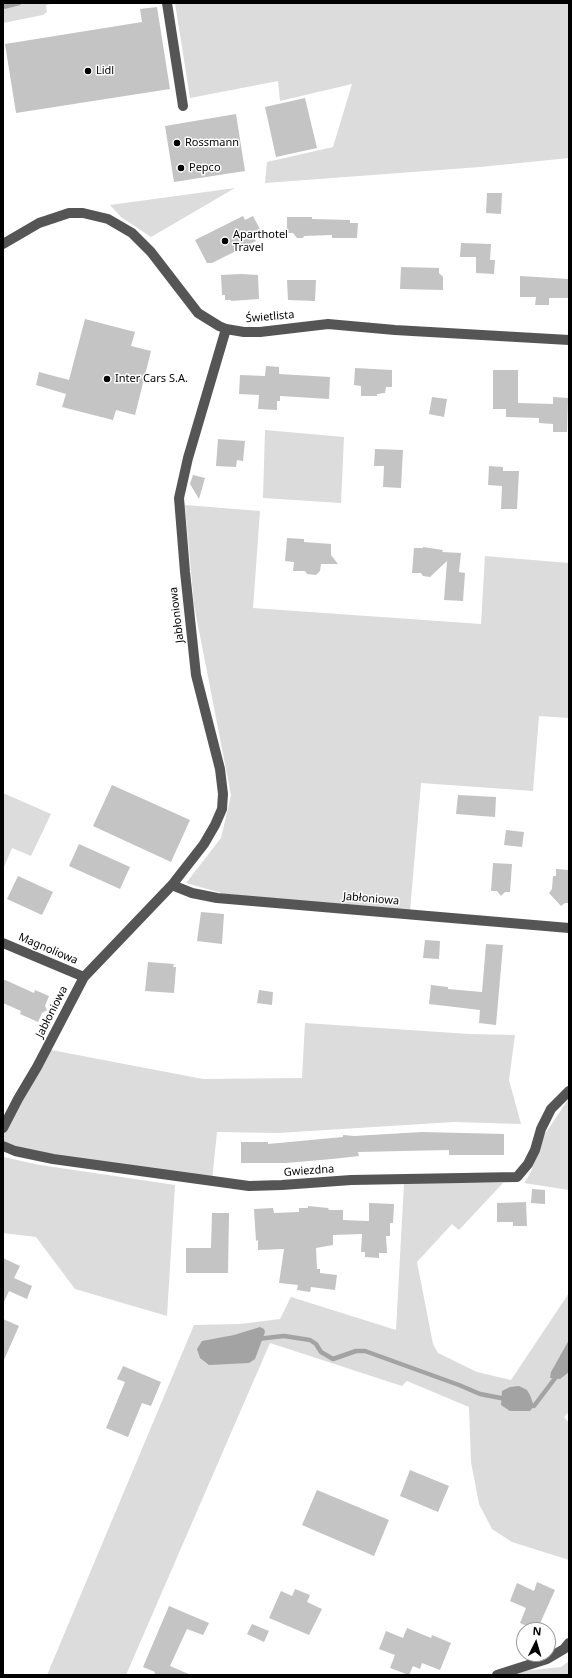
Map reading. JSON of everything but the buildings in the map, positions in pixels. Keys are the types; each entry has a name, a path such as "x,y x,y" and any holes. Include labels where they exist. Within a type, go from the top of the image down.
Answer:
{"street":[{"path":"167,3 183,106"},
{"name":"Świetlista","path":"3,244 39,223 69,213 83,213 108,218 132,233 146,248 198,313 226,329 244,332 260,332 328,324 395,330 569,340"},
{"name":"Jabłoniowa","path":"3,1128 84,977 172,885 204,844 222,809 223,794 220,769 196,674 179,498 190,450 226,329"},
{"name":"Jabłoniowa","path":"172,885 192,893 217,898 569,928"},
{"name":"Magnoliowa","path":"3,943 84,977"},
{"name":"Gwiezdna","path":"3,1146 15,1151 53,1159 249,1186 350,1180 517,1177 528,1164 535,1150 541,1129 551,1110 569,1091"},
{"path":"497,1675 547,1659 564,1649 569,1642"}],"shaded area":[{"path":"3,3 55,3 46,5 47,12 43,15 3,23"},
{"path":"175,3 569,3 569,158 480,167 265,183 267,162 333,147 352,84 280,101 278,81 190,98"},
{"path":"235,188 151,237 121,217 110,205"},
{"path":"265,430 344,437 341,503 263,498"},
{"path":"185,505 260,511 253,608 481,624 485,556 569,563 569,718 539,716 533,791 421,783 410,911 225,894 186,883 221,838 231,795 194,605"},
{"path":"3,793 51,814 31,856 12,848 3,869"},
{"path":"305,1023 469,1034 515,1035 509,1080 521,1124 454,1122 278,1133 217,1132 212,1181 3,1146 3,1128 46,1049 203,1079 302,1078"},
{"path":"569,1098 569,1190 524,1183 530,1174 545,1134"},
{"path":"3,1157 40,1165 175,1185 167,1316 75,1289 36,1237 3,1233"},
{"path":"404,1183 503,1183 459,1230 452,1224 417,1262 433,1344 438,1353 477,1372 511,1380 569,1293 569,1412 564,1417 569,1423 569,1560 512,1542 492,1529 479,1504 471,1462 469,1407 407,1381 402,1386 270,1343 126,1675 47,1675 194,1325 240,1324 280,1319 291,1297 396,1330"},
{"path":"260,1327 264,1329 265,1332 255,1359 249,1363 209,1365 200,1358 197,1349 202,1341 234,1335"},
{"path":"569,1340 569,1372 560,1379 550,1378 551,1372"},
{"path":"519,1386 527,1390 530,1395 534,1406 530,1411 510,1411 501,1405 502,1391 510,1387"},
{"path":"569,1661 569,1675 509,1675 514,1672 561,1667"}],"waterway":[{"path":"3,7 19,3"},
{"path":"257,1339 284,1336 310,1340 316,1344 321,1352 333,1359 356,1351 365,1351 480,1394 506,1399"},
{"path":"529,1404 534,1406 559,1373"}],"place":[{"name":"Lidl","path":"88,71"},
{"name":"Rossmann","path":"177,143"},
{"name":"Pepco","path":"181,168"},
{"name":"Aparthotel Travel","path":"225,241"},
{"name":"Inter Cars S.A.","path":"107,379"}]}
